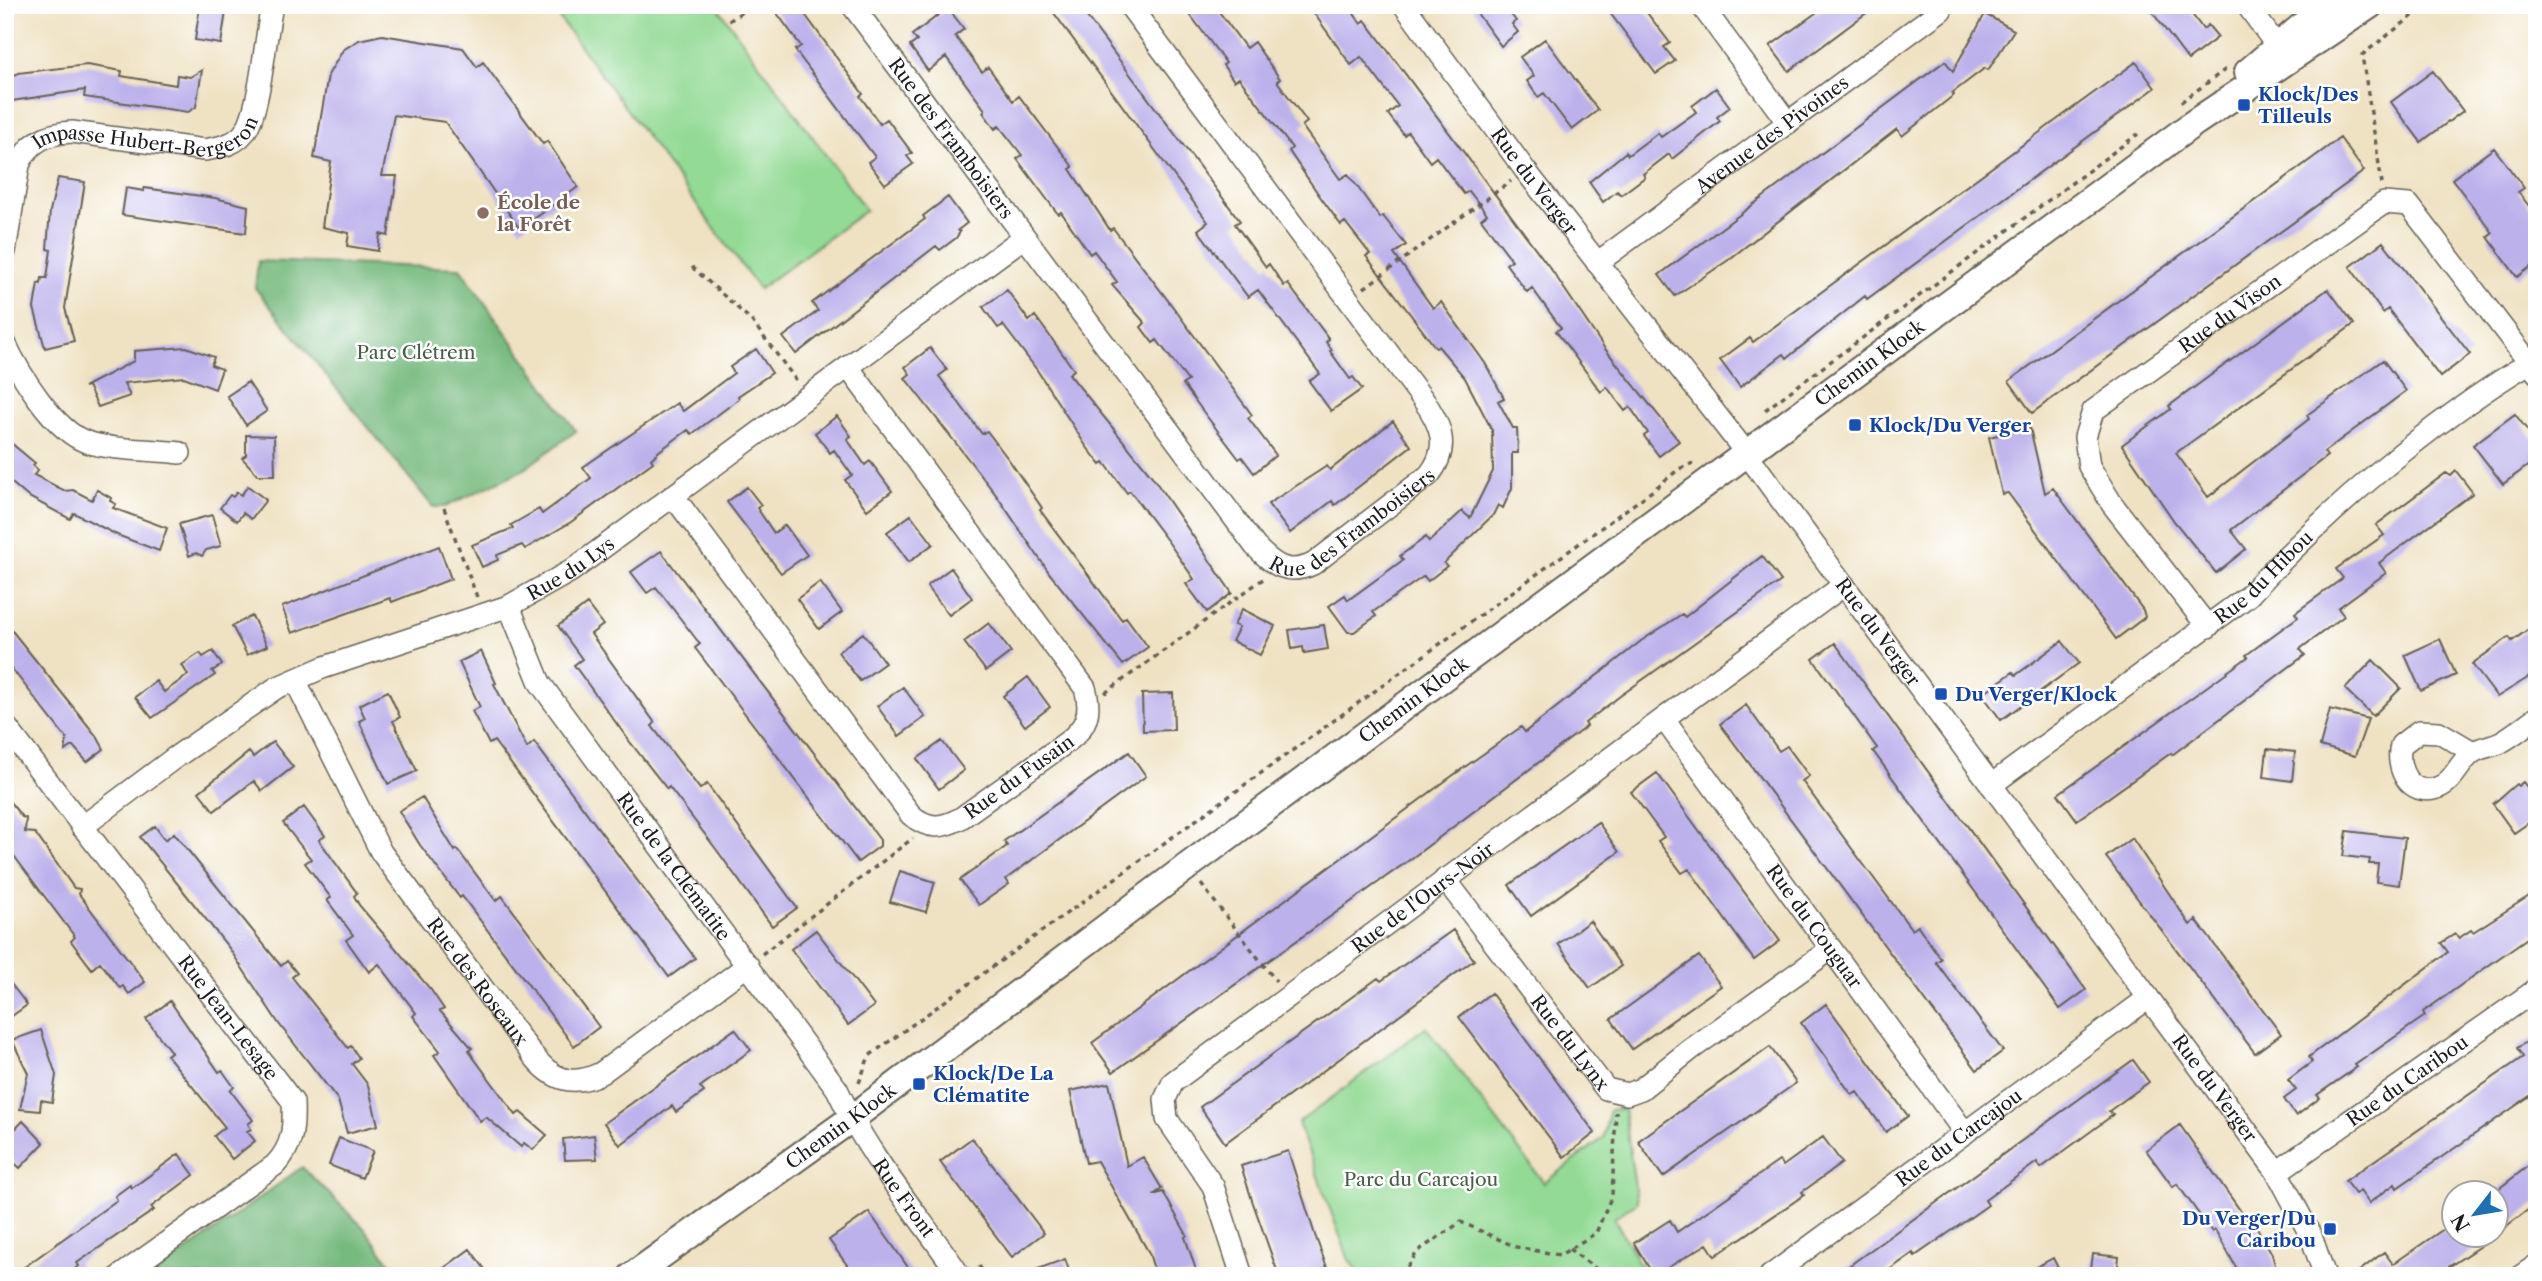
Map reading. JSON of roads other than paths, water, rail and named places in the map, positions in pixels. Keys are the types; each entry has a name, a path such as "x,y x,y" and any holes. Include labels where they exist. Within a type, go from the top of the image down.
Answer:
{"main road":[{"name":"Chemin Klock","path":"2283,53 2327,5"},
{"name":"Chemin Klock","path":"632,1276 851,1119 1188,866 1747,454 2186,114 2283,53 2370,5"}],"street":[{"name":"Impasse Hubert-Bergeron","path":"5,251 19,165 24,152 38,140 55,133 72,132 205,150 222,147 237,140 247,129 253,110 271,5"},
{"name":"Rue des Framboisiers","path":"852,5 1255,546 1279,568 1299,570 1313,564 1429,475 1443,450 1439,425 1349,299 1129,5"},
{"name":"Rue du Verger","path":"1404,5 1525,170 1747,454 2277,1172 2305,1226 2325,1276"},
{"path":"1701,5 1788,123"},
{"name":"Avenue des Pivoines","path":"1597,263 1941,10 1943,5"},
{"path":"2247,5 2283,53"},
{"name":"Rue du Vison","path":"2208,627 2112,504 2089,467 2085,437 2093,411 2384,203 2409,205 2533,368"},
{"name":"Rue du Lys","path":"82,827 256,699 322,668 509,606 580,565 1023,238"},
{"path":"5,343 13,360 57,421 74,436 89,443 180,453"},
{"name":"Rue du Fusain","path":"674,497 911,814 924,825 947,825 961,818 1067,742 1083,727 1089,703 1085,688 848,367"},
{"name":"Rue du Hibou","path":"1991,785 2248,596 2284,558 2373,476 2533,368"},
{"name":"Rue de l'Ours-Noir","path":"1242,1276 1213,1186 1167,1119 1165,1099 1173,1082 1844,585"},
{"name":"Rue de la Clématite","path":"509,606 540,683 837,1088 851,1119"},
{"name":"Rue des Roseaux","path":"295,681 381,852 537,1061 555,1076 583,1082 601,1073 748,965"},
{"path":"2473,752 2498,743 2537,717"},
{"name":"Rue du Couguar","path":"1664,719 1965,1133"},
{"name":"Rue Jean-Lesage","path":"5,725 293,1102 295,1128 288,1151 275,1165 120,1276"},
{"name":"Rue du Lynx","path":"1445,879 1606,1089 1627,1094 1641,1089 1690,1050 1831,948"},
{"name":"Rue du Caribou","path":"2277,1172 2537,989"},
{"name":"Rue du Carcajou","path":"1770,1276 2147,999"},
{"name":"Rue Front","path":"851,1119 960,1276"},
{"path":"2521,1276 2537,1265"}],"place":[{"name":"Klock/Des Tilleuls","path":"2244,105"},
{"name":"École de la Forêt","path":"483,213"},
{"name":"Klock/Du Verger","path":"1855,425"},
{"name":"Du Verger/Klock","path":"1941,694"},
{"name":"Klock/De La Clématite","path":"919,1084"},
{"name":"Du Verger/Du Caribou","path":"2330,1229"}],"park label":[{"name":"Parc Clétrem","path":"416,352"},
{"name":"Parc du Carcajou","path":"1421,1179"}]}
